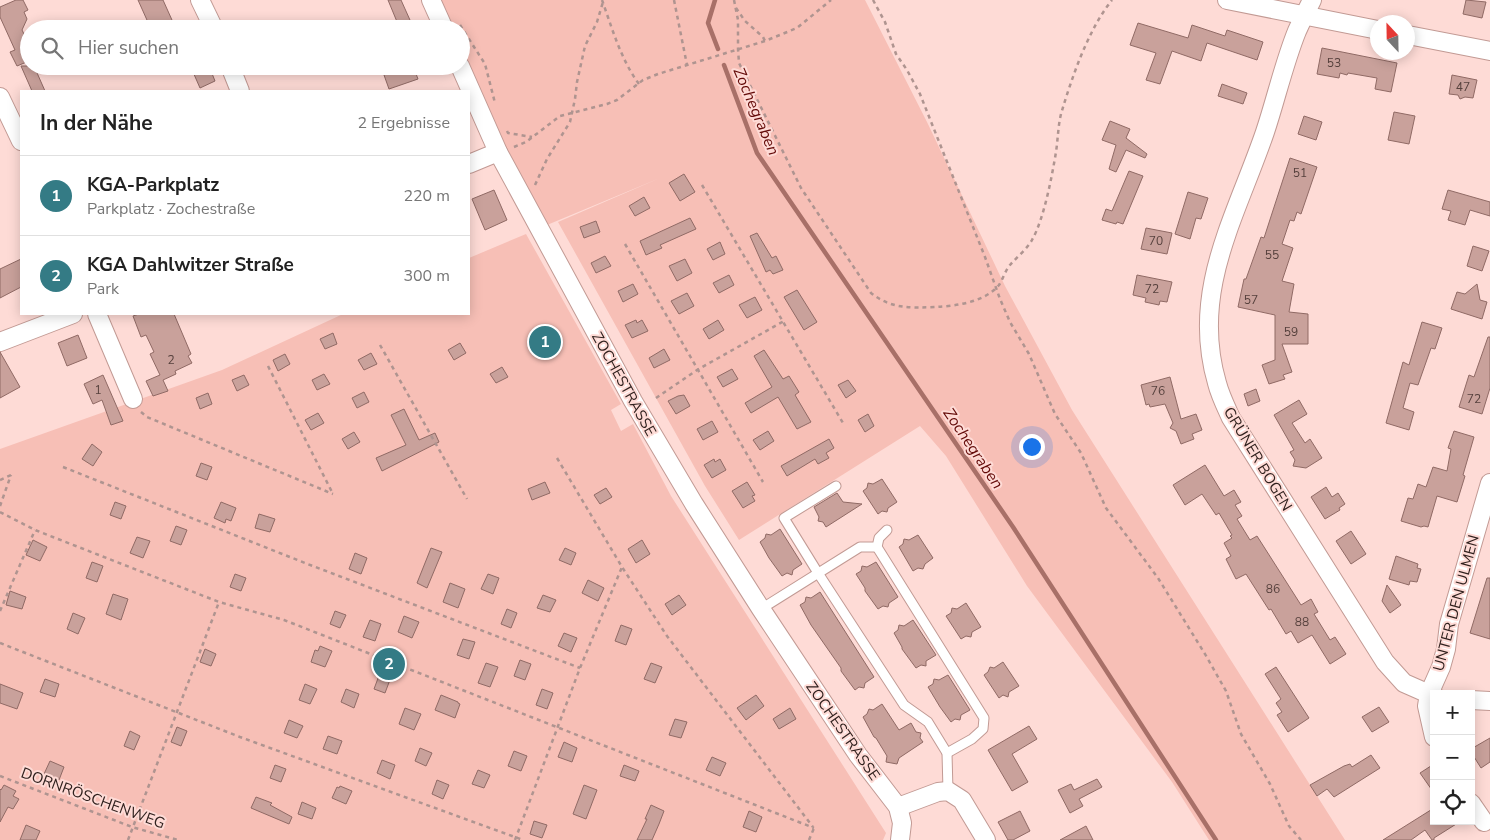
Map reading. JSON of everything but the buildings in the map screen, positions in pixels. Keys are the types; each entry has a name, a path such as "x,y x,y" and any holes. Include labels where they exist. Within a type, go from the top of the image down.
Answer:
{"street":[{"path":"200,0 210,20"},
{"path":"431,0 447,20"},
{"path":"1227,0 1309,8 1370,27"},
{"name":"GRÜNER BOGEN","path":"1309,8 1298,30 1265,132 1214,274 1210,295 1208,333 1212,367 1217,385 1231,418 1380,654 1404,682 1430,694"},
{"path":"1415,36 1490,51"},
{"path":"234,75 240,90"},
{"name":"ZOCHESTRASSE","path":"464,75 498,152 610,360 665,457 761,609 858,755 898,807"},
{"path":"0,97 20,139"},
{"path":"470,164 498,152"},
{"path":"0,342 70,315"},
{"path":"97,315 134,399"},
{"name":"UNTER DEN ULMEN","path":"1432,690 1441,667 1446,649 1449,624 1490,483"},
{"path":"1430,697 1427,706 1430,719"},
{"path":"1475,700 1490,700"},
{"path":"900,840 902,823 898,807 938,792 948,791 966,805 986,840"},
{"path":"1475,809 1484,822"}],"lane":[{"path":"836,486 784,518 904,705 928,722 947,754 948,791"},
{"path":"887,530 879,538 876,548 984,718 982,729 972,739 947,754"},
{"path":"761,609 860,547 876,548"}],"path":[{"path":"674,0 687,65"},
{"path":"734,0 738,20 740,63 801,188 871,293 882,302 896,306 922,307 970,302 987,295 995,289 1008,267 1032,241 1039,224 1056,151 1061,116 1080,60 1096,24 1112,0"},
{"path":"498,152 506,151 532,137 560,116 617,100 639,84 658,74 765,41 796,28 831,0"},
{"path":"874,0 885,22 896,54 907,70 932,124 985,257 995,289 1010,322 1037,372 1055,414 1081,453 1106,508 1158,578 1168,598 1205,654 1226,691 1240,734 1270,784 1289,826 1301,840"},
{"path":"602,1 625,60 639,84"},
{"path":"528,205 536,180 558,139 570,122 585,46 597,22 602,1"},
{"path":"735,7 745,21 765,41"},
{"path":"470,47 485,64 496,106"},
{"path":"504,124 508,133 532,137"},
{"path":"702,185 843,423"},
{"path":"624,244 763,482"},
{"path":"656,398 697,370 784,322"},
{"path":"380,345 467,499"},
{"path":"134,399 138,409 147,417 333,494 268,366"},
{"path":"557,458 622,567 667,636 814,828"},
{"path":"63,467 305,563 580,668"},
{"path":"0,480 11,475 0,506"},
{"path":"0,512 35,530 219,602 284,620 814,828"},
{"path":"0,611 35,530"},
{"path":"515,839 580,668 622,567"},
{"path":"128,840 219,602"},
{"path":"0,643 240,737 515,839 523,840"},
{"name":"DORNRÖSCHENWEG","path":"0,776 132,827 178,840"},
{"path":"809,840 814,828"}],"shaded area":[{"path":"438,0 865,0 927,122 1005,286 1072,410 1345,840 1209,840 1172,782 1027,586 946,456 920,426 739,540 705,486 558,222 660,178 547,225 507,153 470,71 470,20 447,20"},
{"path":"526,234 621,404 611,410 621,431 633,424 671,496 886,833 883,840 0,840 0,449 222,370 341,315 470,315 470,258"}],"waterway":[{"name":"Zochegraben","path":"715,0 708,23 718,49"},
{"name":"Zochegraben","path":"724,65 757,153 1013,527 1216,840"}],"place":[{"name":"KGA-Parkplatz","path":"545,342"},
{"name":"KGA Dahlwitzer Straße","path":"389,664"}]}
